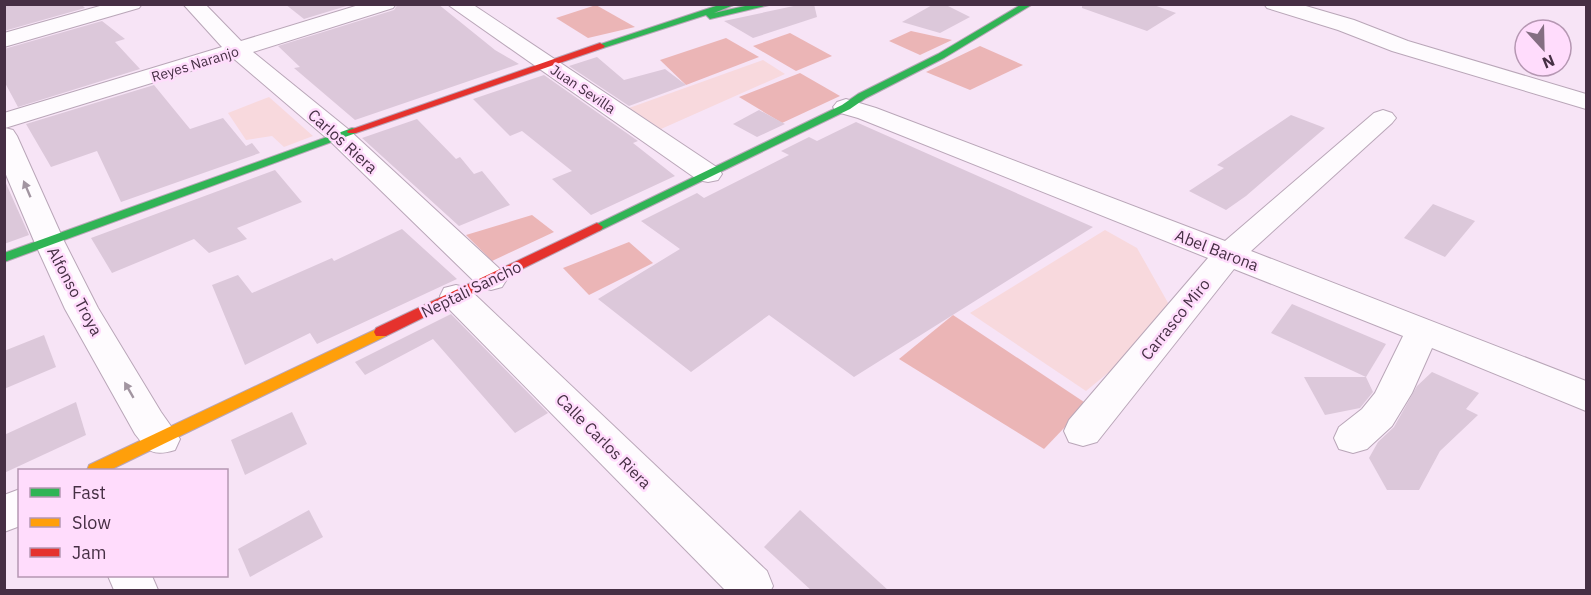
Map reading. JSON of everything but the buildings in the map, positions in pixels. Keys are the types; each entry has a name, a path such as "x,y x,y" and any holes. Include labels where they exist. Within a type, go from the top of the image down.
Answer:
{"street":[{"path":"4,40 132,4"},
{"name":"Carlos Riera","path":"193,4 238,51 339,135 491,279"},
{"name":"Reyes Naranjo","path":"4,121 386,4"},
{"name":"Juan Sevilla","path":"457,4 708,174"},
{"path":"4,258 339,135 546,64 732,4"},
{"path":"670,24 769,4"},
{"name":"Neptali Sancho","path":"99,469 846,107 862,96 941,56 1029,4"},
{"path":"1274,4 1346,25 1400,46 1587,102"},
{"name":"Abel Barona","path":"846,107 867,113 1555,382 1587,397"},
{"name":"Carrasco Miro","path":"1083,431 1228,255 1383,118"},
{"name":"Alfonso Troya","path":"4,136 49,241 82,309 148,423 161,439"},
{"name":"Calle Carlos Riera","path":"456,296 751,586"},
{"path":"1353,438 1381,414 1392,397 1413,348 1424,331"},
{"path":"4,514 18,508"},
{"path":"130,577 136,591"}],"shaded area":[{"path":"596,5 635,27 588,38 556,18"},
{"path":"911,31 952,40 920,55 889,41"},
{"path":"790,33 832,56 796,71 753,46"},
{"path":"726,38 759,57 686,85 660,60"},
{"path":"980,46 1023,65 970,90 926,72"},
{"path":"763,60 785,74 661,129 629,108"},
{"path":"800,73 840,96 782,123 739,97"},
{"path":"269,97 313,136 284,147 272,136 246,140 228,113"},
{"path":"532,215 554,232 492,261 466,235"},
{"path":"1105,230 1137,248 1176,317 1086,391 970,313"},
{"path":"629,242 653,263 589,295 563,268"},
{"path":"953,315 1087,404 1044,449 899,359"}],"traffic: fast":[{"path":"600,46 732,4"},
{"path":"710,16 769,4"},
{"path":"597,227 846,107 862,96 941,56 1029,4"},
{"path":"4,258 352,131"}],"traffic: slow":[{"path":"97,469 381,332"}],"traffic: jam":[{"path":"352,131 600,46"},
{"path":"381,332 597,227"}]}
